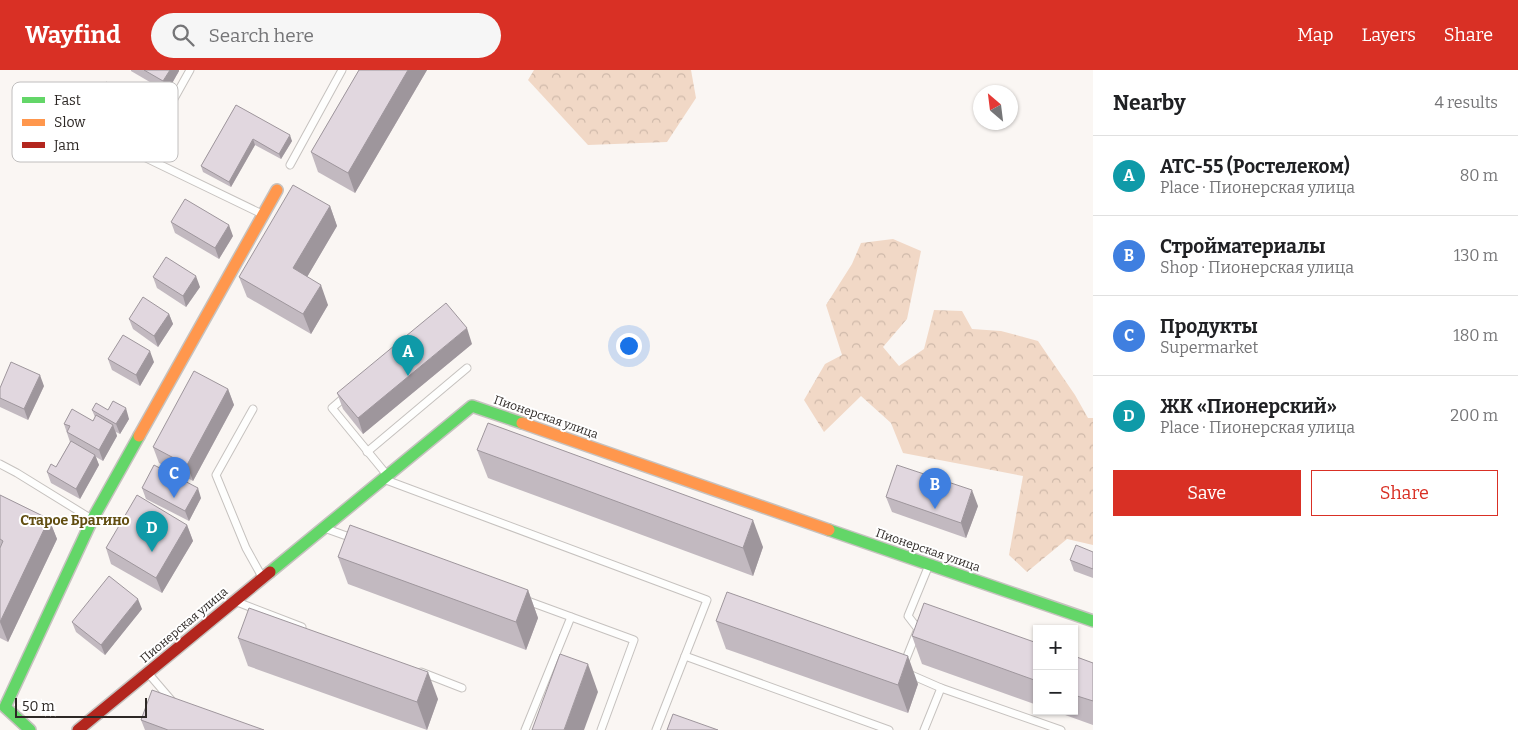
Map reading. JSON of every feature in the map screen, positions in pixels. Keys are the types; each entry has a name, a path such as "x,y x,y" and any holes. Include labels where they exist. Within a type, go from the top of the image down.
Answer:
{"street":[{"path":"30,730 2,704 92,520 277,190"},
{"name":"Пионерская улица","path":"78,730 472,406 1093,621"}],"lane":[{"path":"178,92 190,70"},
{"path":"290,165 342,70"},
{"path":"155,162 263,214"},
{"path":"367,452 467,368"},
{"path":"354,390 332,408 385,477 707,600 656,730"},
{"path":"252,409 216,475 246,548 263,578"},
{"path":"0,464 92,520"},
{"path":"324,528 366,543"},
{"path":"929,564 908,616 918,629 901,671 941,688 1061,730"},
{"path":"520,598 634,640 601,730"},
{"path":"234,601 305,628"},
{"path":"525,730 571,617"},
{"path":"685,656 889,730"},
{"path":"416,670 462,688"},
{"path":"148,673 170,700 180,704"},
{"path":"924,730 941,688"},
{"path":"663,712 672,715"}],"green space":[{"path":"534,70 691,70 696,98 667,142 588,145 528,80"},
{"path":"893,239 921,251 907,319 883,347 899,366 924,349 934,310 962,311 972,329 1001,331 1038,341 1075,395 1088,418 1093,418 1093,545 1067,539 1027,572 1009,555 1023,476 903,453 891,423 861,396 824,432 804,400 825,364 842,355 826,305 852,264 861,243"}],"building":[{"path":"144,70 170,70 163,81"},
{"path":"359,70 408,70 348,173 311,152"},
{"path":"236,105 290,135 279,154 253,139 229,182 201,166"},
{"path":"293,185 330,206 293,268 321,285 303,314 239,277"},
{"path":"185,199 229,225 215,248 171,222"},
{"path":"166,257 196,276 183,296 153,277"},
{"path":"143,297 169,314 154,336 129,319"},
{"path":"446,303 467,328 358,418 337,393"},
{"path":"123,335 150,351 136,375 108,359"},
{"path":"11,362 40,375 24,409 0,398 0,388"},
{"path":"194,371 228,389 187,465 153,447"},
{"path":"113,401 126,408 116,424 92,410 96,403 108,410"},
{"path":"72,409 93,421 96,415 113,425 99,450 67,432 70,426 64,424"},
{"path":"488,423 753,520 743,548 477,450"},
{"path":"71,441 95,455 76,489 47,472 51,464 56,467"},
{"path":"154,465 198,488 185,511 142,488"},
{"path":"897,465 972,490 961,523 886,497"},
{"path":"0,495 49,519 0,622 0,548 3,541 0,539"},
{"path":"137,495 187,525 156,578 106,548"},
{"path":"350,525 528,590 516,622 338,557"},
{"path":"1076,545 1093,552 1093,569 1070,560"},
{"path":"109,576 138,599 101,645 72,622"},
{"path":"727,592 908,656 898,685 716,621"},
{"path":"924,603 1033,642 1033,680 912,636"},
{"path":"249,608 428,672 417,702 238,638"},
{"path":"560,654 588,664 564,730 532,730"},
{"path":"1078,657 1093,663 1093,701 1078,696"},
{"path":"152,690 264,730 168,730 141,720"},
{"path":"673,714 718,730 667,730"}],"traffic: fast":[{"path":"270,572 472,406 522,423"},
{"path":"30,730 5,707 92,520 139,436"},
{"path":"829,530 1093,621"}],"traffic: slow":[{"path":"139,436 277,190"},
{"path":"522,423 829,530"}],"traffic: jam":[{"path":"78,730 270,572"}],"place":[{"name":"АТС-55 (Ростелеком)","path":"408,376"},
{"name":"Продукты","path":"174,498"},
{"name":"Стройматериалы","path":"935,509"},
{"name":"ЖК «Пионерский»","path":"152,552"}],"district":[{"name":"Старое Брагино","path":"75,520"}]}
